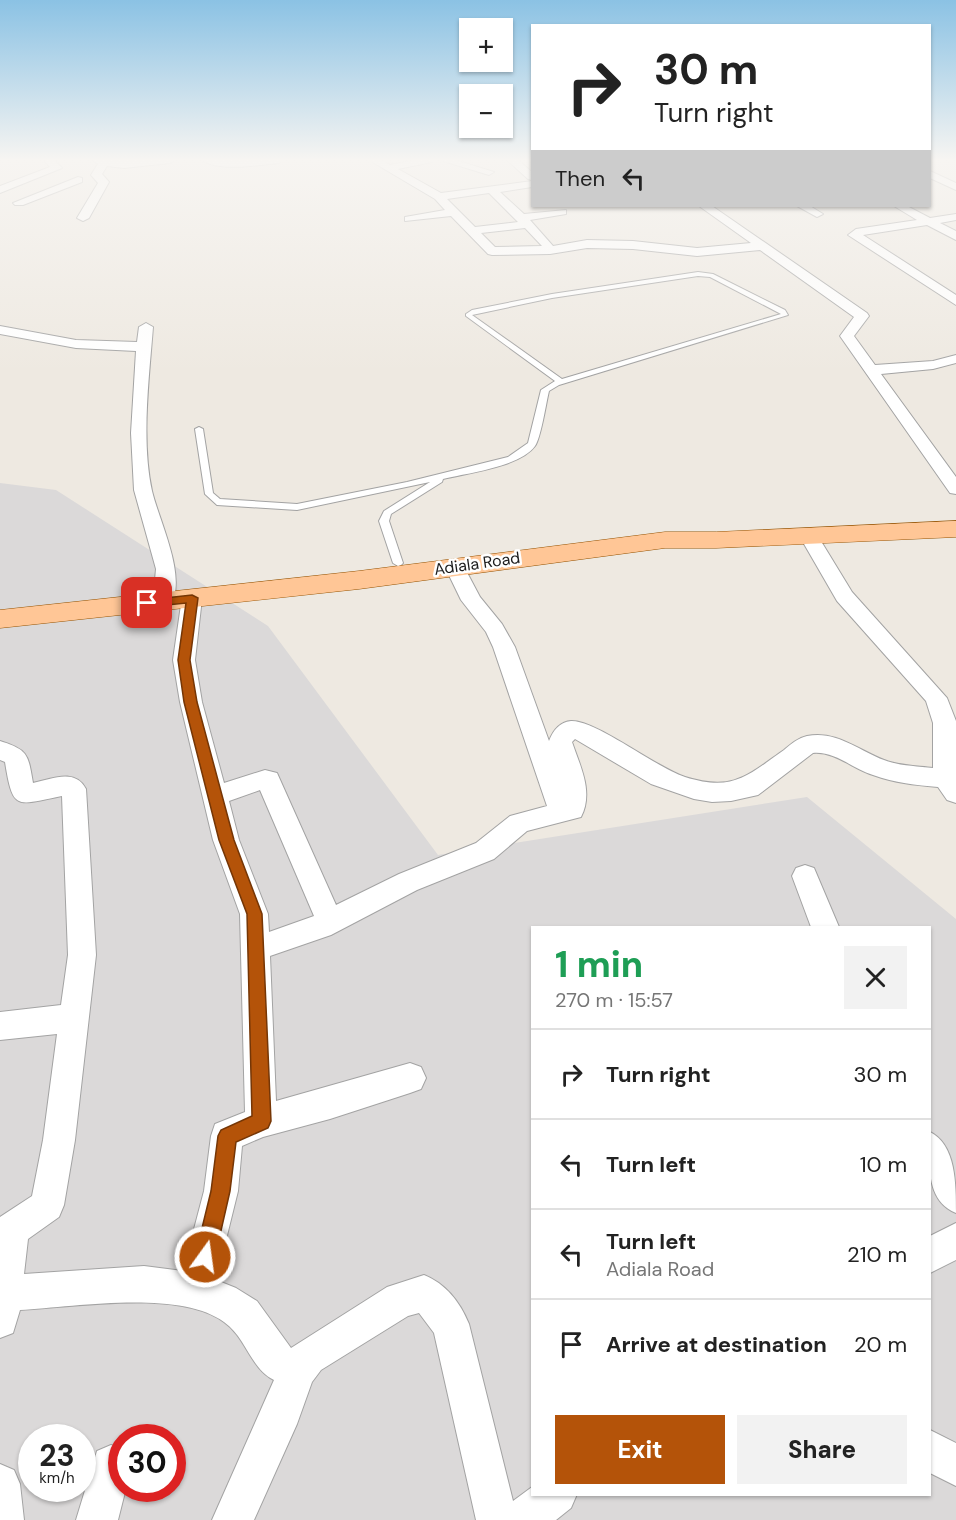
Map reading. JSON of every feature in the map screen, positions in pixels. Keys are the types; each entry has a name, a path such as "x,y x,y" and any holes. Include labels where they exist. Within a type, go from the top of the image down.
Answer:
{"main road":[{"name":"Adiala Road","path":"0,619 398,563 662,530 725,530 956,519"},
{"name":"Adiala Road","path":"0,607 163,596 192,598 665,540 809,537 956,529"}],"street":[{"path":"473,231 492,251 550,250 587,244 633,245 697,252 763,246"},
{"path":"534,231 550,250"},
{"path":"741,231 862,315 847,336 956,489"},
{"path":"868,231 854,235 956,301"},
{"path":"146,327 139,433 143,490 166,569 163,596"},
{"path":"0,330 76,344 144,347"},
{"path":"871,370 933,365 956,359"},
{"path":"255,949 330,922 408,882 484,851 519,823 572,810 574,782 560,742 563,735 571,730 591,735 612,750 675,786 691,789 730,792 749,788 807,745 816,743 840,747 883,770 950,786 945,723 936,698 844,596 809,537"},
{"path":"455,567 471,600 495,629 504,647 562,813"},
{"path":"192,598 184,660 190,702 226,840 254,914 261,1121"},
{"path":"0,750 16,756 22,792 25,794 69,785 74,789 82,955 59,1140 47,1204 36,1214 16,1224 11,1231 1,1305 144,1284 167,1285 219,1299 244,1314 279,1362 297,1371"},
{"path":"216,795 268,780 330,922"},
{"path":"805,876 825,926"},
{"path":"0,1026 75,1018"},
{"path":"195,1292 221,1191 227,1136 261,1121 330,1103 410,1078"},
{"path":"931,1150 956,1196"},
{"path":"931,1254 956,1241"},
{"path":"233,1520 284,1410 297,1371 309,1357 400,1300 423,1293 430,1297 450,1324 497,1520"},
{"path":"931,1451 956,1466"},
{"path":"97,1520 108,1477"},
{"path":"0,1484 3,1520"}],"lane":[{"path":"199,429 209,494 217,502 297,507 511,459 532,444 545,390 560,381 785,315 783,311 711,275 698,274 552,296 472,312 468,315 560,381"},
{"path":"398,563 384,521 387,513 447,475"}],"shaded area":[{"path":"0,483 56,490 268,626 438,855 807,797 956,919 956,1520 0,1520"}],"route":[{"path":"147,603 192,598 184,660 190,702 218,802 226,840 254,914 261,1121 227,1136 221,1191 205,1257"}]}
